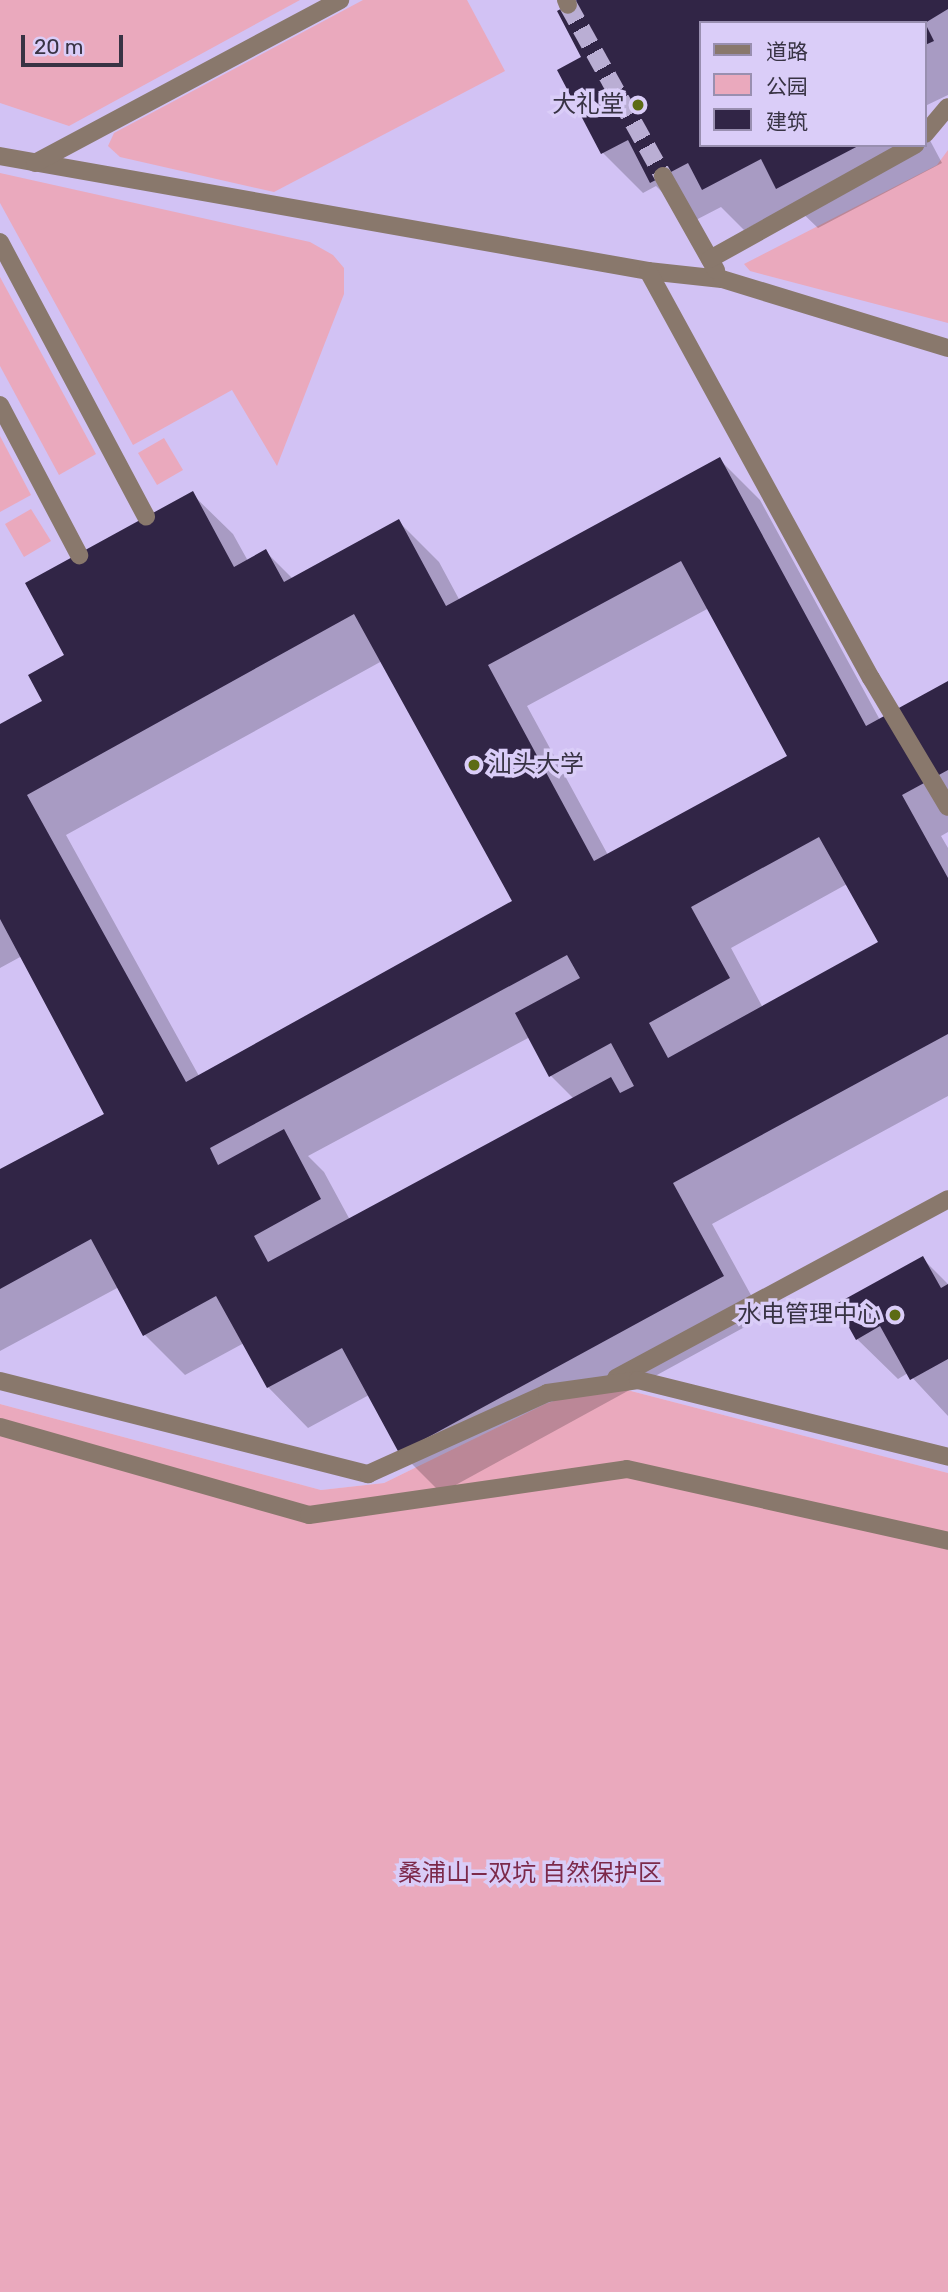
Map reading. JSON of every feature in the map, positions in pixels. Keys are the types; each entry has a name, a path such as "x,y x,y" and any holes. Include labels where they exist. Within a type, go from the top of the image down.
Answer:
{"street":[{"path":"34,163 340,0"},
{"path":"927,132 948,107"},
{"path":"710,259 911,147"},
{"path":"0,156 648,271 722,279 948,348"},
{"path":"663,176 722,279"},
{"path":"0,242 145,517"},
{"path":"648,271 871,678 948,807"},
{"path":"0,405 79,555"},
{"path":"604,1384 948,1199"},
{"path":"0,1381 368,1474 547,1393 638,1380 948,1457"},
{"path":"0,1427 309,1515 627,1469 948,1541"}],"shaded area":[{"name":"汕头大学","path":"0,0 948,0 948,1473 604,1384 545,1404 384,1483 321,1490 0,1404"}],"green space":[{"path":"0,0 300,0 69,126 0,103"},
{"path":"363,0 467,0 505,71 274,192 120,157 108,146 114,133"},
{"path":"948,150 948,323 750,271 744,264 937,165"},
{"path":"0,173 310,242 333,255 344,268 344,294 277,466 232,390 133,445 0,203"},
{"path":"0,277 96,454 59,475 0,366"},
{"path":"0,436 31,495 0,512"},
{"path":"164,438 183,470 157,485 138,453"},
{"path":"31,509 51,541 24,557 5,524"},
{"name":"桑浦山—双坑 自然保护区","path":"604,1384 948,1473 948,2292 0,2292 0,1404 321,1490 384,1483 545,1404"}],"building":[{"name":"大礼堂","path":"577,0 948,0 948,9 927,22 699,21 699,147 856,147 776,189 761,159 702,190 688,163 650,183 628,140 601,154 557,70 581,57 557,11"},
{"path":"927,27 934,41 927,44"},
{"path":"720,457 866,726 948,681 948,770 902,795 948,878 948,1034 673,1183 724,1276 399,1453 342,1348 267,1388 216,1296 143,1336 91,1239 0,1289 0,1169 104,1114 0,919 0,724 42,701 28,675 64,655 25,583 193,491 234,567 266,549 284,582 399,519 446,606","holes":["681,561 787,756 594,861 488,665","354,614 512,901 186,1082 27,795","819,837 878,942 668,1058 649,1023 730,978 691,907","567,955 580,978 515,1013 549,1077 611,1043 634,1086 620,1093 611,1077 268,1262 254,1236 321,1199 284,1129 218,1165 210,1148"]},
{"name":"水电管理中心","path":"923,1256 941,1288 948,1284 948,1359 910,1380 880,1326 856,1340 836,1304"}],"tunnel":[{"path":"568,5 663,176"}],"place":[{"name":"大礼堂","path":"638,105"},
{"name":"汕头大学","path":"474,765"},
{"name":"水电管理中心","path":"895,1315"}]}
